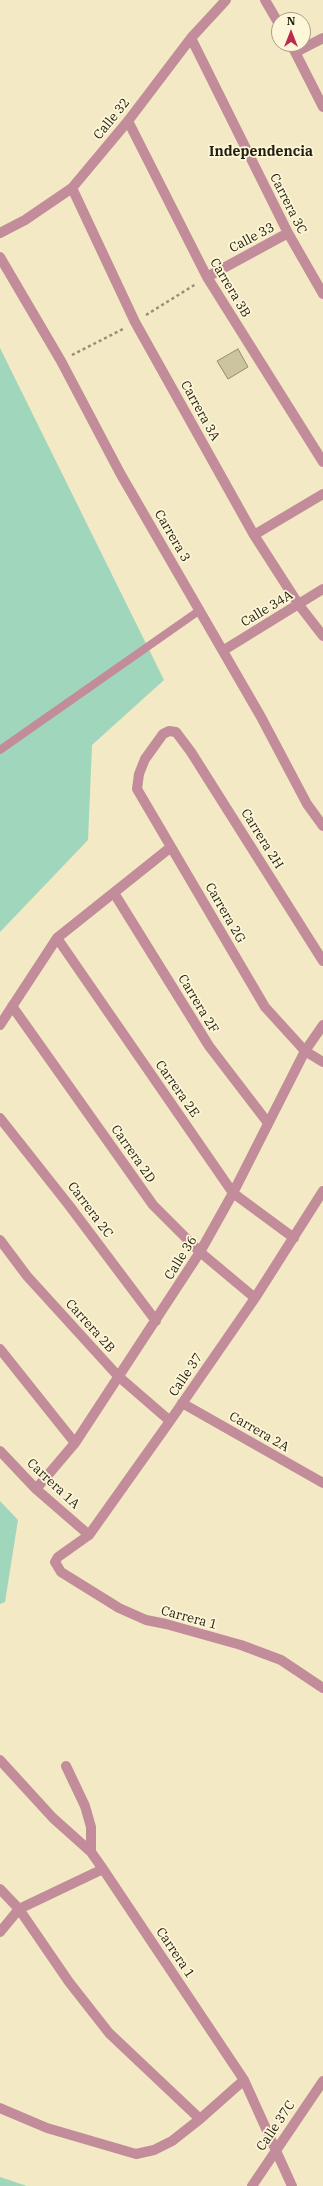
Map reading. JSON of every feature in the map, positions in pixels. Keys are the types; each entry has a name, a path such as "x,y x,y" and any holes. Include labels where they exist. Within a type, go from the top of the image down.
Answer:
{"street":[{"name":"Calle 32","path":"0,233 25,220 72,188 128,121 191,38 226,0"},
{"path":"265,0 272,12"},
{"name":"Carrera 3C","path":"191,38 288,233 323,294"},
{"path":"311,42 323,38"},
{"path":"295,52 323,107"},
{"name":"Carrera 3B","path":"128,121 207,277 323,462"},
{"name":"Carrera 3A","path":"72,188 135,322 254,534 299,605 323,636"},
{"name":"Calle 33","path":"207,277 288,233"},
{"name":"Carrera 3","path":"0,257 61,361 120,473 224,650 307,804 323,826"},
{"path":"254,534 323,494"},
{"name":"Calle 34A","path":"224,650 323,589"},
{"name":"Carrera 2G","path":"176,732 169,731 163,734 145,759 139,774 137,789 265,1007 305,1050 323,1062"},
{"name":"Carrera 2H","path":"176,732 191,752 323,961"},
{"path":"0,1025 57,938 171,847"},
{"name":"Carrera 2F","path":"114,893 209,1046 268,1123"},
{"name":"Carrera 2E","path":"57,938 233,1193 294,1238"},
{"name":"Carrera 2D","path":"12,1006 153,1205 200,1252 255,1298"},
{"name":"Calle 36","path":"36,1489 74,1443 156,1321 200,1252 233,1193 305,1050 323,1025"},
{"name":"Carrera 2C","path":"0,1118 73,1210 156,1321"},
{"name":"Calle 37","path":"55,1562 58,1557 89,1535 255,1298 323,1191"},
{"name":"Carrera 2B","path":"0,1240 27,1276 118,1376 170,1421"},
{"path":"0,1349 74,1443"},
{"name":"Carrera 2A","path":"182,1403 323,1483"},
{"name":"Carrera 1A","path":"0,1451 36,1489 89,1535"},
{"name":"Carrera 1","path":"55,1562 62,1572 119,1608 146,1620 166,1624 241,1645 280,1660 323,1688"},
{"name":"Carrera 1","path":"0,1760 53,1818 91,1852 103,1869 244,2080 292,2186"},
{"path":"66,1766 85,1806 91,1827 91,1852"},
{"path":"0,1932 19,1909 103,1869"},
{"path":"0,1889 19,1909 69,1982 109,2033 200,2119"},
{"path":"0,2108 47,2128 136,2154 154,2150 172,2141 200,2119 244,2080"},
{"name":"Calle 37C","path":"252,2186 323,2081"}],"lane":[{"path":"0,750 200,610"}],"green space":[{"path":"0,348 164,680 92,745 88,840 0,932"},
{"path":"0,1501 18,1520 5,1602 0,1604"},
{"path":"0,2177 27,2186 0,2186"}],"building":[{"path":"238,349 248,367 228,379 217,361"}],"district":[{"name":"Independencia","path":"261,152"}]}
